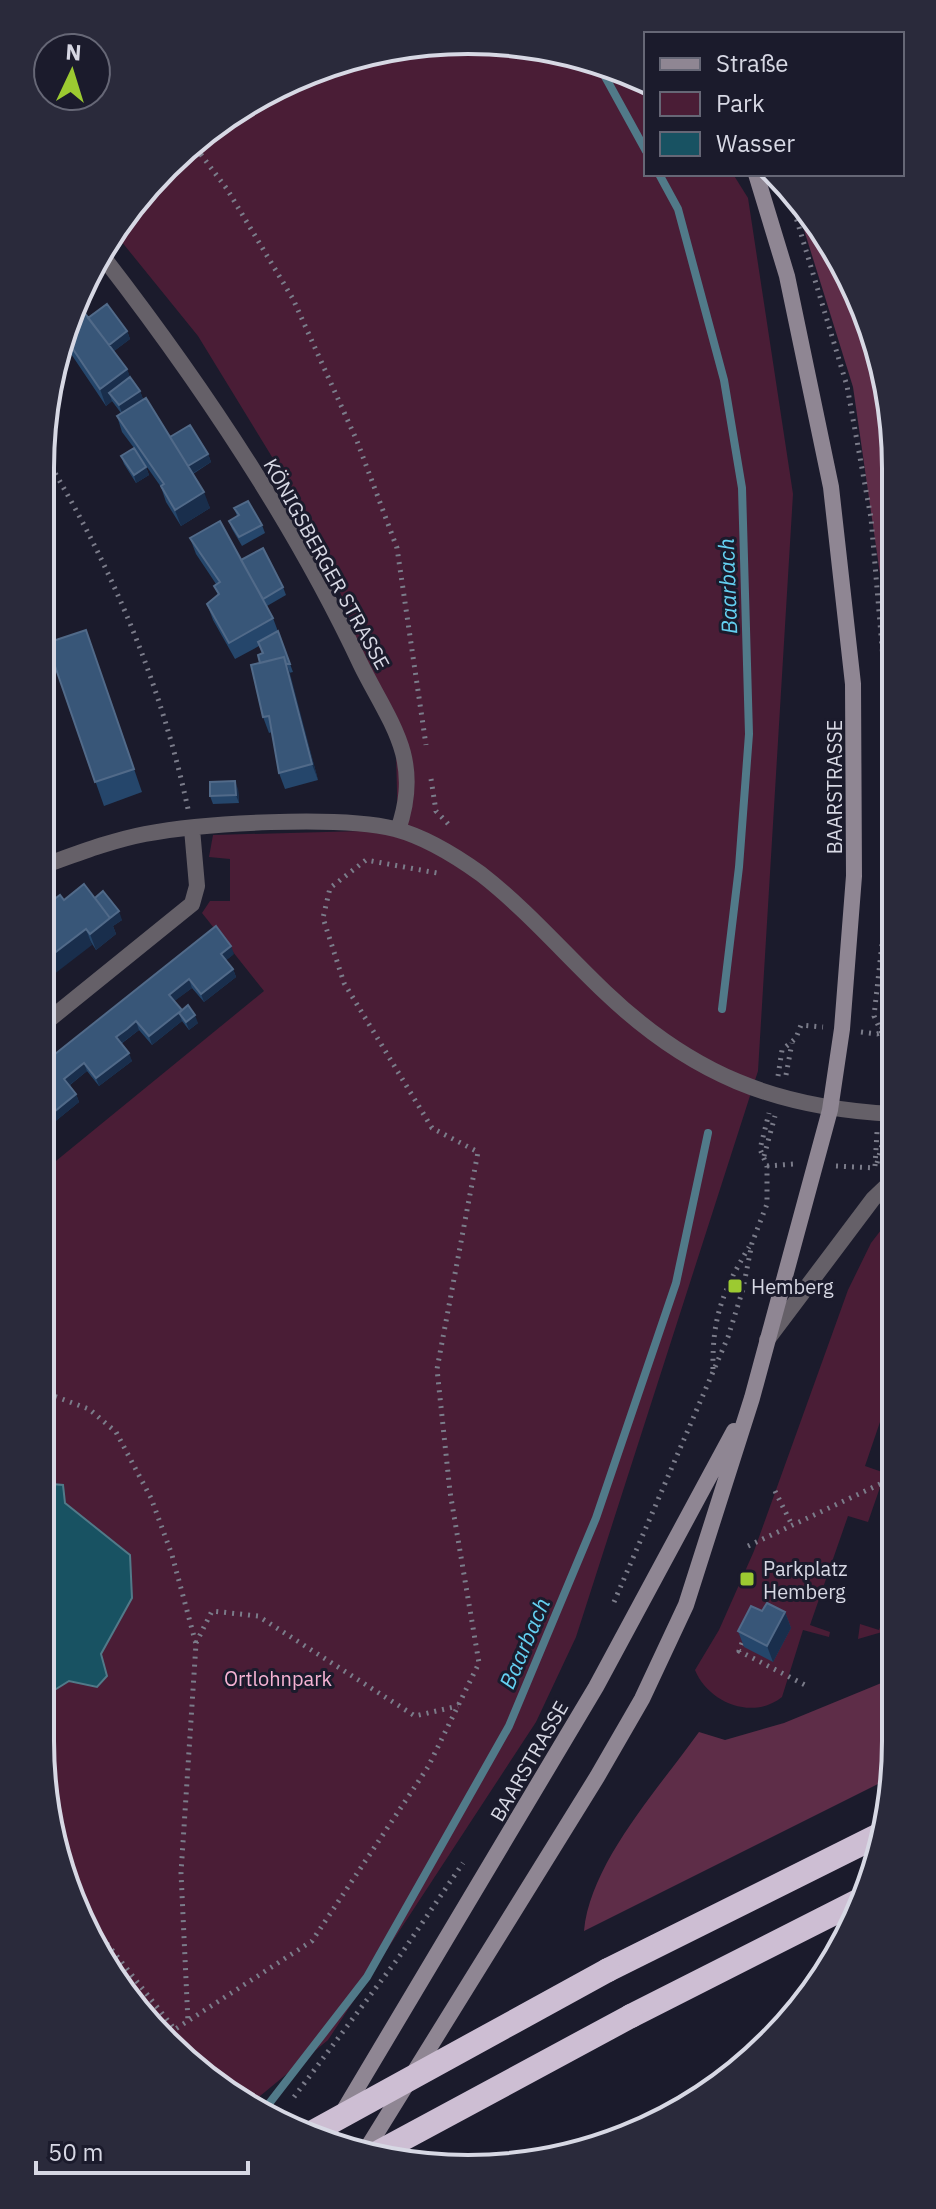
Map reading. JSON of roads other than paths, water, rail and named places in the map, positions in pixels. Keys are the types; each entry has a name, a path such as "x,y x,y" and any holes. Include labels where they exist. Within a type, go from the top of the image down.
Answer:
{"highway":[{"path":"321,2127 608,1970 870,1839"},
{"path":"388,2147 631,2016 847,1907"}],"main road":[{"name":"BAARSTRASSE","path":"370,2143 642,1699 686,1605 752,1398 830,1110 842,1029 854,876 853,684 831,487 787,276 757,176"},
{"name":"BAARSTRASSE","path":"331,2132 596,1687 752,1398"}],"street":[{"name":"KÖNIGSBERGER STRASSE","path":"108,263 160,330 274,501 346,632 403,752 408,801 398,830"},
{"path":"54,863 145,834 192,829 330,823 366,824 398,830 454,855 481,874 659,1039 712,1072 758,1092 830,1110 882,1113"},
{"path":"54,1016 192,904 197,886 192,829"},
{"path":"766,1342 882,1185"}],"water":[{"path":"54,1484 63,1485 65,1503 130,1555 132,1598 101,1654 107,1676 97,1687 69,1681 54,1690"}],"waterway":[{"name":"Baarbach","path":"606,78 644,147"},
{"name":"Baarbach","path":"660,176 678,209 724,380 742,488 749,734 739,867 722,1009"},
{"name":"Baarbach","path":"269,2104 367,1977 509,1726 596,1518 676,1283 708,1133"}],"place":[{"name":"Hemberg","path":"735,1286"},
{"name":"Parkplatz Hemberg","path":"747,1579"}],"park label":[{"name":"Ortlohnpark","path":"278,1678"}]}
